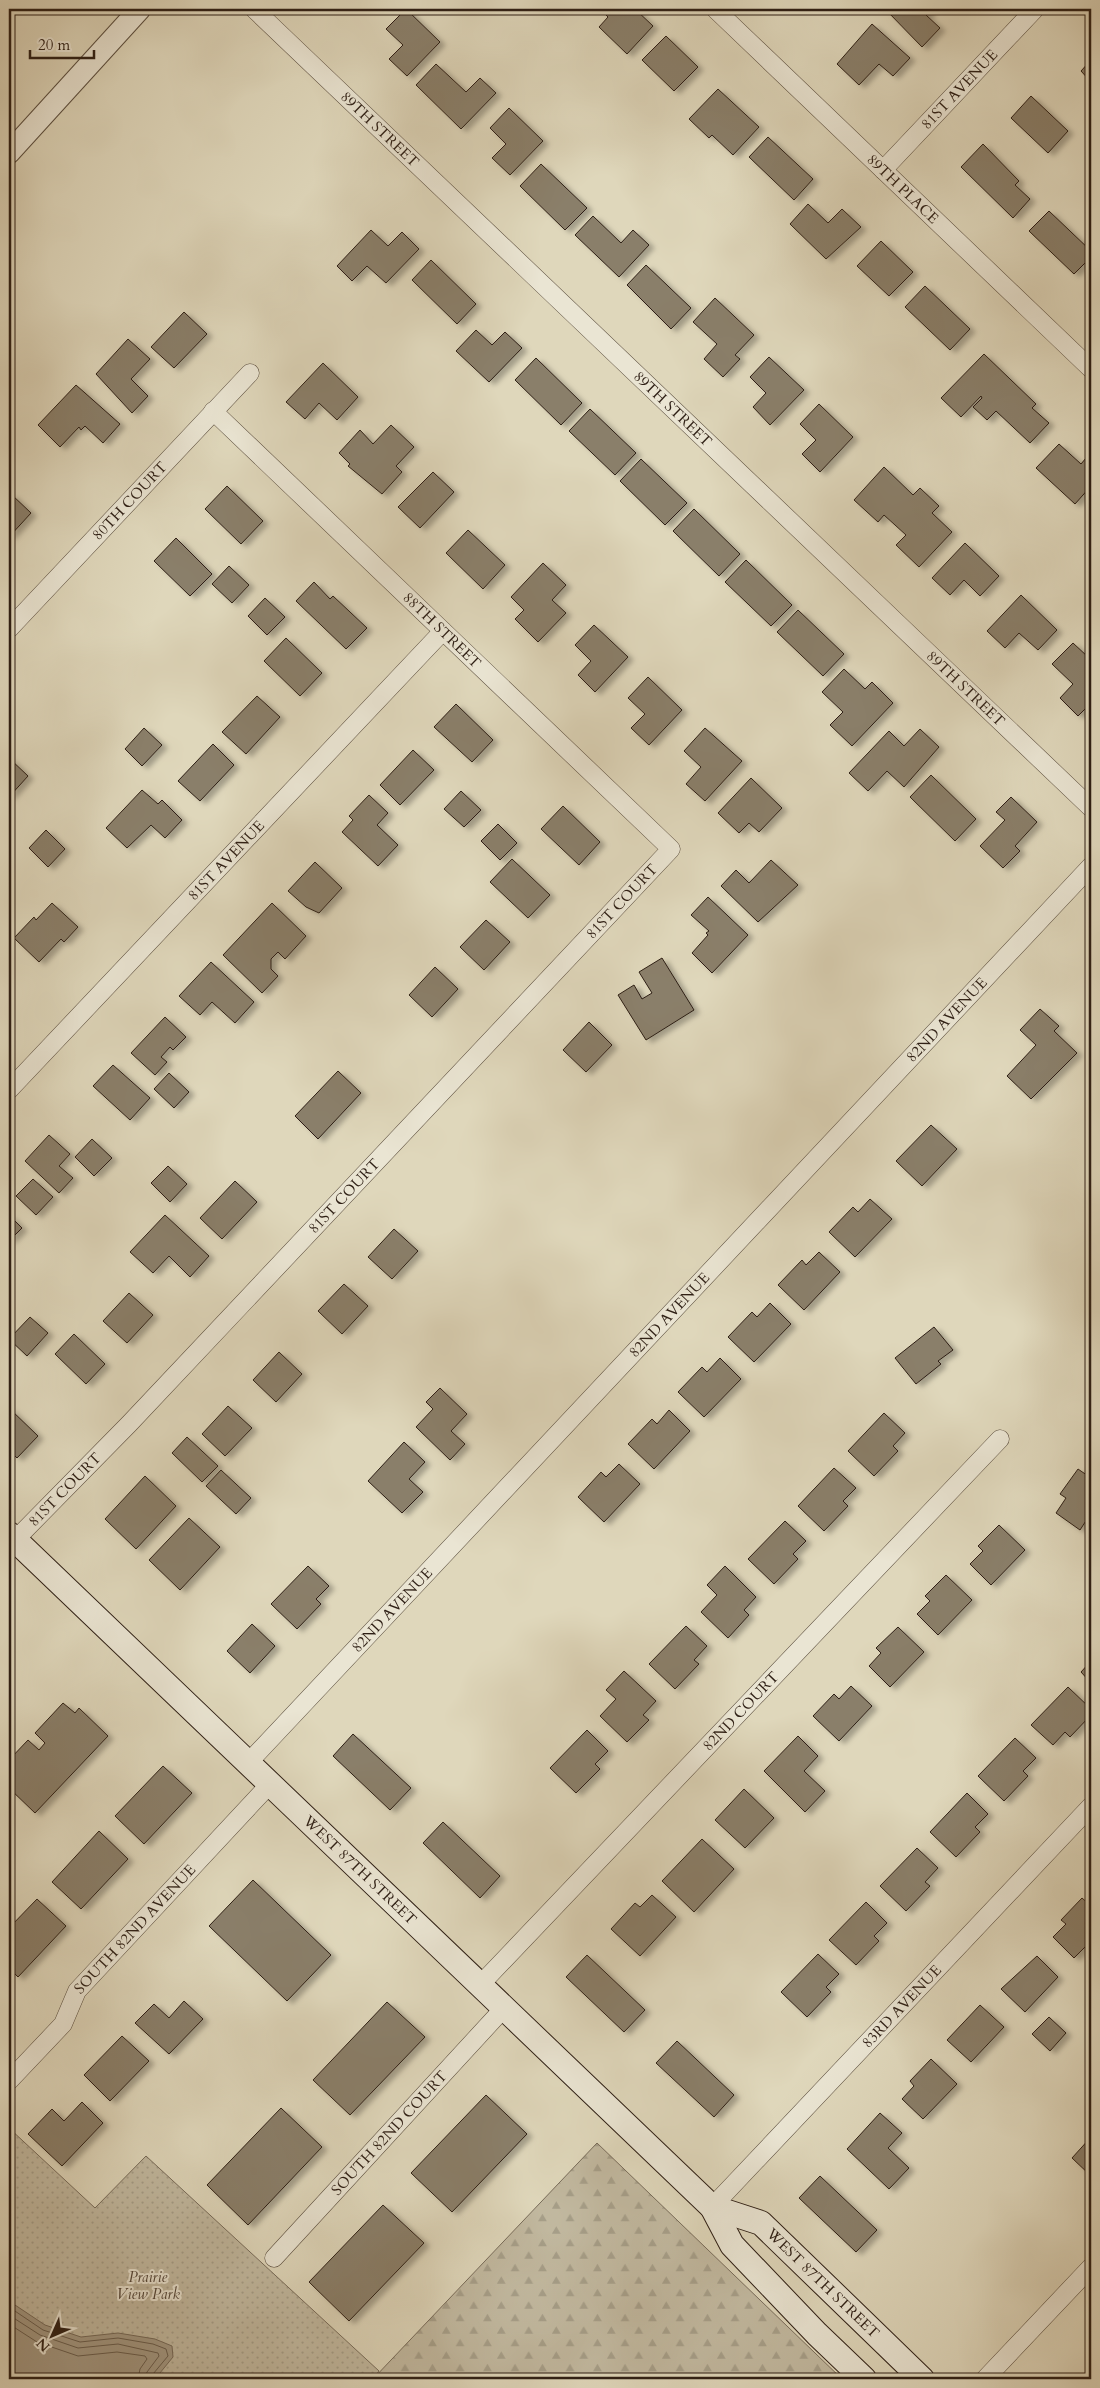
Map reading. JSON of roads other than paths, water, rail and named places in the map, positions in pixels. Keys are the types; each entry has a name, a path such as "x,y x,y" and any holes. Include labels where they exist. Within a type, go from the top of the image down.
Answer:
{"main road":[{"name":"WEST 87TH STREET","path":"12,1537 712,2207 732,2245 817,2334 864,2379"},
{"name":"WEST 87TH STREET","path":"712,2207 761,2223 922,2379"}],"street":[{"path":"9,153 140,9"},
{"name":"89TH STREET","path":"254,9 1091,808"},
{"name":"89TH PLACE","path":"714,9 1091,369"},
{"name":"81ST AVENUE","path":"883,170 1035,9"},
{"name":"80TH COURT","path":"9,629 250,373"},
{"name":"88TH STREET","path":"214,411 671,849"},
{"name":"81ST AVENUE","path":"9,1090 443,631"},
{"name":"81ST COURT","path":"12,1537 129,1424 671,849"},
{"name":"82ND AVENUE","path":"248,1762 1091,866"},
{"name":"82ND COURT","path":"480,1985 1000,1439"},
{"name":"SOUTH 82ND AVENUE","path":"9,2081 63,2024 77,1990 270,1784"},
{"name":"83RD AVENUE","path":"712,2207 1091,1806"},
{"name":"SOUTH 82ND COURT","path":"274,2258 504,2008"},
{"path":"985,2379 1091,2267"}],"water":[{"path":"9,2301 45,2325 81,2337 118,2333 155,2339 172,2346 173,2357 155,2379 9,2379"}],"park label":[{"name":"Prairie View Park","path":"148,2286"}]}
